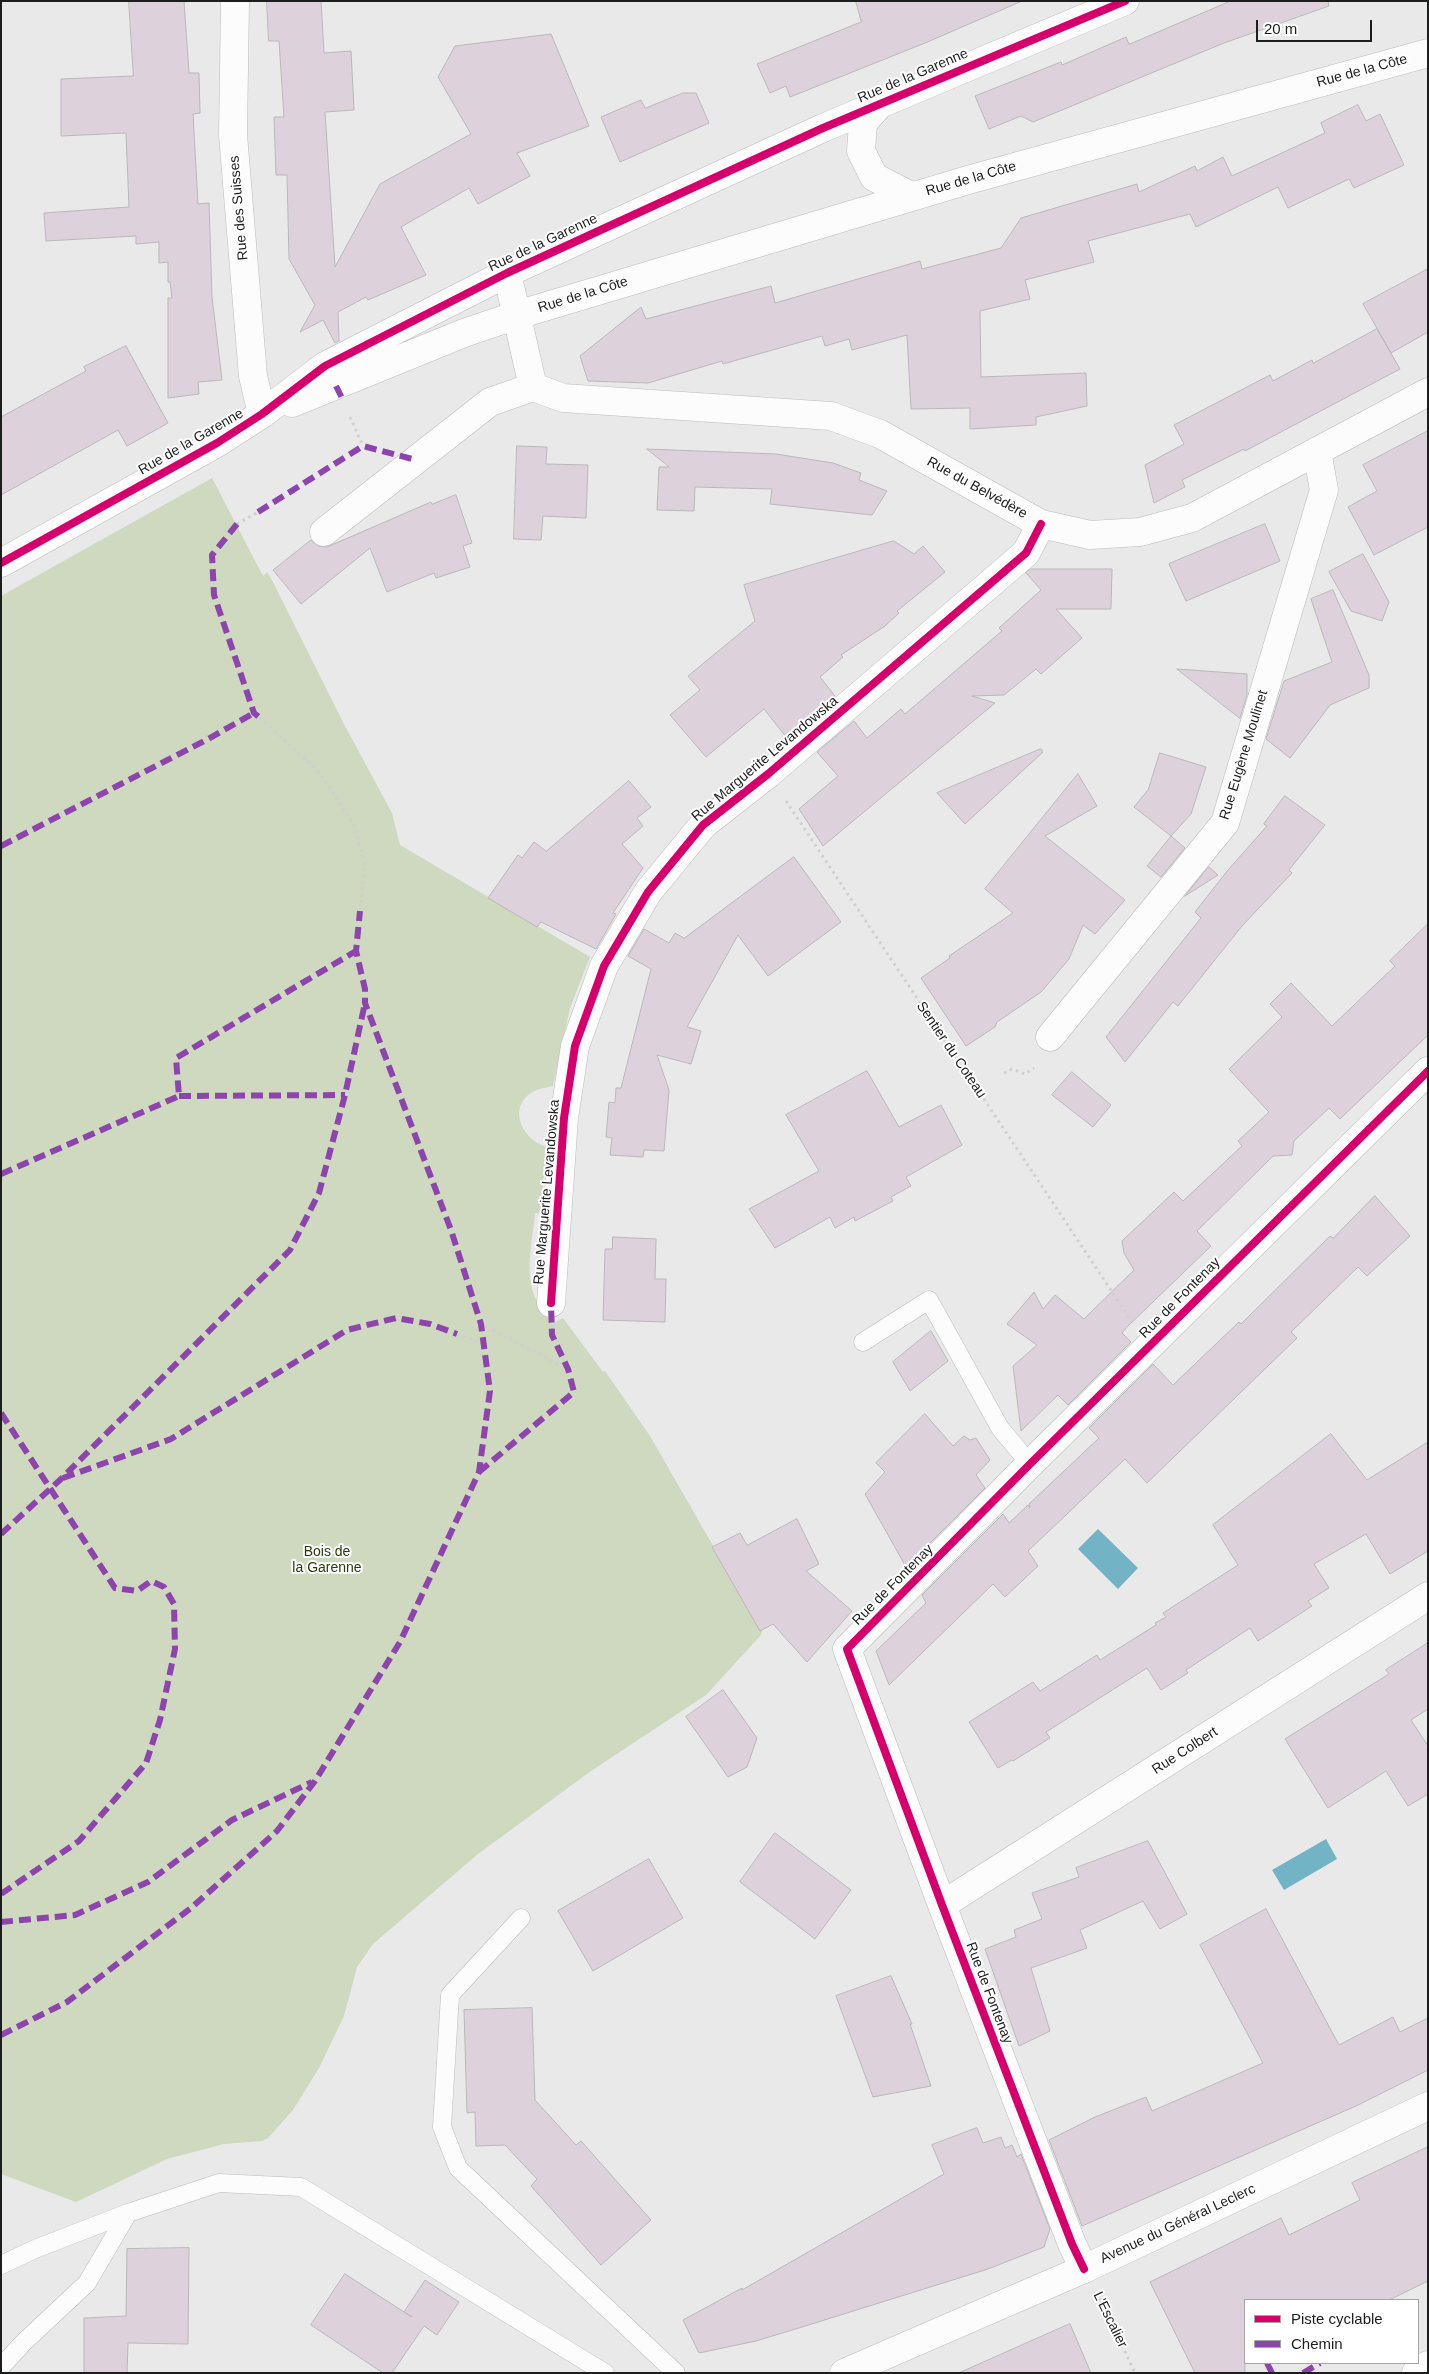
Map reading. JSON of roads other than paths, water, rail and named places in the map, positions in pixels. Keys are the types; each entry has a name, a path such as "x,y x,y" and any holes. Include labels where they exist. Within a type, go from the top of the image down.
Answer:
{"street":[{"name":"Rue des Suisses","path":"235,1 233,135 253,376 262,414"},
{"name":"Rue de la Garenne","path":"1,563 217,444 262,414 325,366 507,273 880,104 1125,1"},
{"name":"Rue de la Côte","path":"262,414 464,333 518,315 911,196 1428,53"},
{"path":"880,104 863,123 861,151 874,177 911,196"},
{"path":"324,532 490,402 533,387 507,273"},
{"name":"Rue du Belvédère","path":"533,387 563,398 831,416 880,434 1041,524 1090,535 1140,532 1192,518 1428,392"},
{"name":"Rue Eugène Moulinet","path":"1050,1037 1225,823 1324,490 1317,451"},
{"name":"Rue Marguerite Levandowska","path":"551,1303 564,1118 574,1055 604,966 648,892 703,825 768,774 1026,553 1041,524"},
{"name":"Rue de Fontenay","path":"1084,2269 1072,2244 942,1905 847,1649 1030,1464 1428,1071"},
{"name":"Rue Colbert","path":"942,1905 1428,1596"},
{"name":"Avenue du Général Leclerc","path":"844,2373 1084,2269 1428,2106"},
{"path":"1416,2373 1428,2365"}],"lane":[{"path":"863,1342 929,1300 1000,1428 1030,1464"},
{"path":"521,1918 450,1995 442,2127 458,2168 676,2373"},
{"path":"1,2265 35,2249 128,2213 219,2183 301,2187 605,2373"},
{"path":"1,2367 24,2342 87,2283 128,2213"}],"water":[{"path":"1098,1529 1138,1568 1118,1589 1078,1549"},
{"path":"1326,1839 1337,1859 1284,1890 1272,1870"}],"park label":[{"name":"Bois de la Garenne","path":"327,1560"}]}
